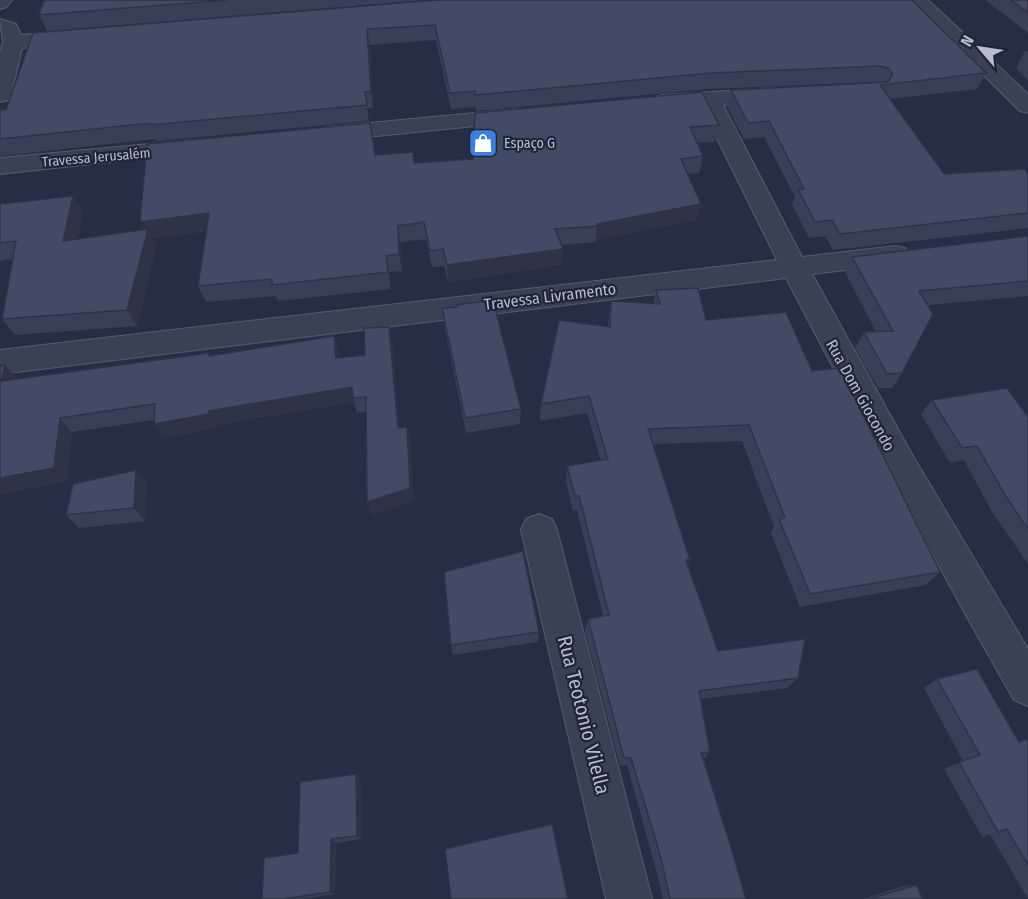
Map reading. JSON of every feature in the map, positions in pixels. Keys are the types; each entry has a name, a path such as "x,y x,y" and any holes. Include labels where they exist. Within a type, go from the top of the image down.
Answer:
{"street":[{"path":"917,0 1028,106"},
{"path":"0,24 9,28 12,42 0,95"},
{"path":"12,42 95,35"},
{"path":"637,105 708,98 802,94"},
{"name":"Rua Dom Giocondo","path":"708,98 791,267 874,421 1028,686"},
{"path":"307,136 542,114"},
{"name":"Travessa Jerusalém","path":"0,166 212,145"},
{"name":"Travessa Livramento","path":"0,362 922,252"},
{"name":"Rua Teotonio Vilella","path":"539,530 629,899"}],"building":[{"path":"44,0 228,0 39,15"},
{"path":"437,0 912,0 986,73 880,85 944,174 1025,169 1028,174 1028,213 840,234 832,220 815,222 798,189 804,189 769,121 748,123 731,90 888,82 893,74 888,68 880,66 711,73 475,95 475,91 450,93 435,25 367,29 371,92 365,92 367,105 150,125 150,123 0,139 0,110 6,110 33,33"},
{"path":"1011,0 1028,0 1028,13"},
{"path":"702,92 719,125 690,127 703,156 681,159 701,204 597,224 598,226 555,229 563,249 447,265 443,249 430,251 424,222 398,226 399,254 386,256 388,272 272,285 272,279 198,286 209,213 140,222 147,144 370,123 375,155 413,152 414,163 473,159 475,113"},
{"path":"73,196 63,241 148,229 127,310 2,319 16,241 0,243 0,204"},
{"path":"1028,236 1028,281 919,291 933,314 902,373 887,374 864,332 893,331 852,257"},
{"path":"698,288 706,320 786,312 812,371 840,368 940,572 810,594 779,519 785,518 749,425 648,429 690,560 686,560 718,651 805,639 798,678 699,691 710,752 701,753 746,899 670,899 661,858 631,758 624,758 588,619 609,615 579,496 575,496 567,466 608,459 589,396 541,404 559,320 610,327 611,301 660,304 656,290"},
{"path":"493,300 521,409 465,418 442,308"},
{"path":"389,327 398,428 407,427 410,488 367,502 366,397 353,398 352,387 209,411 209,414 154,424 155,404 60,418 54,468 0,478 0,366 5,365 1,381 209,353 209,356 334,336 336,358 365,355 364,328"},
{"path":"1007,388 1028,417 1028,529 977,446 962,448 932,400"},
{"path":"136,470 134,508 66,515 73,484"},
{"path":"523,551 539,632 451,645 444,572"},
{"path":"977,669 1019,742 1028,739 1028,865 1007,829 998,832 959,762 980,755 937,679"},
{"path":"356,774 357,836 331,839 330,892 283,899 262,899 264,858 298,853 300,782"},
{"path":"552,824 568,899 451,899 445,849"},
{"path":"916,885 923,899 869,899"}],"place":[{"name":"Espaço G","path":"483,143"}]}
